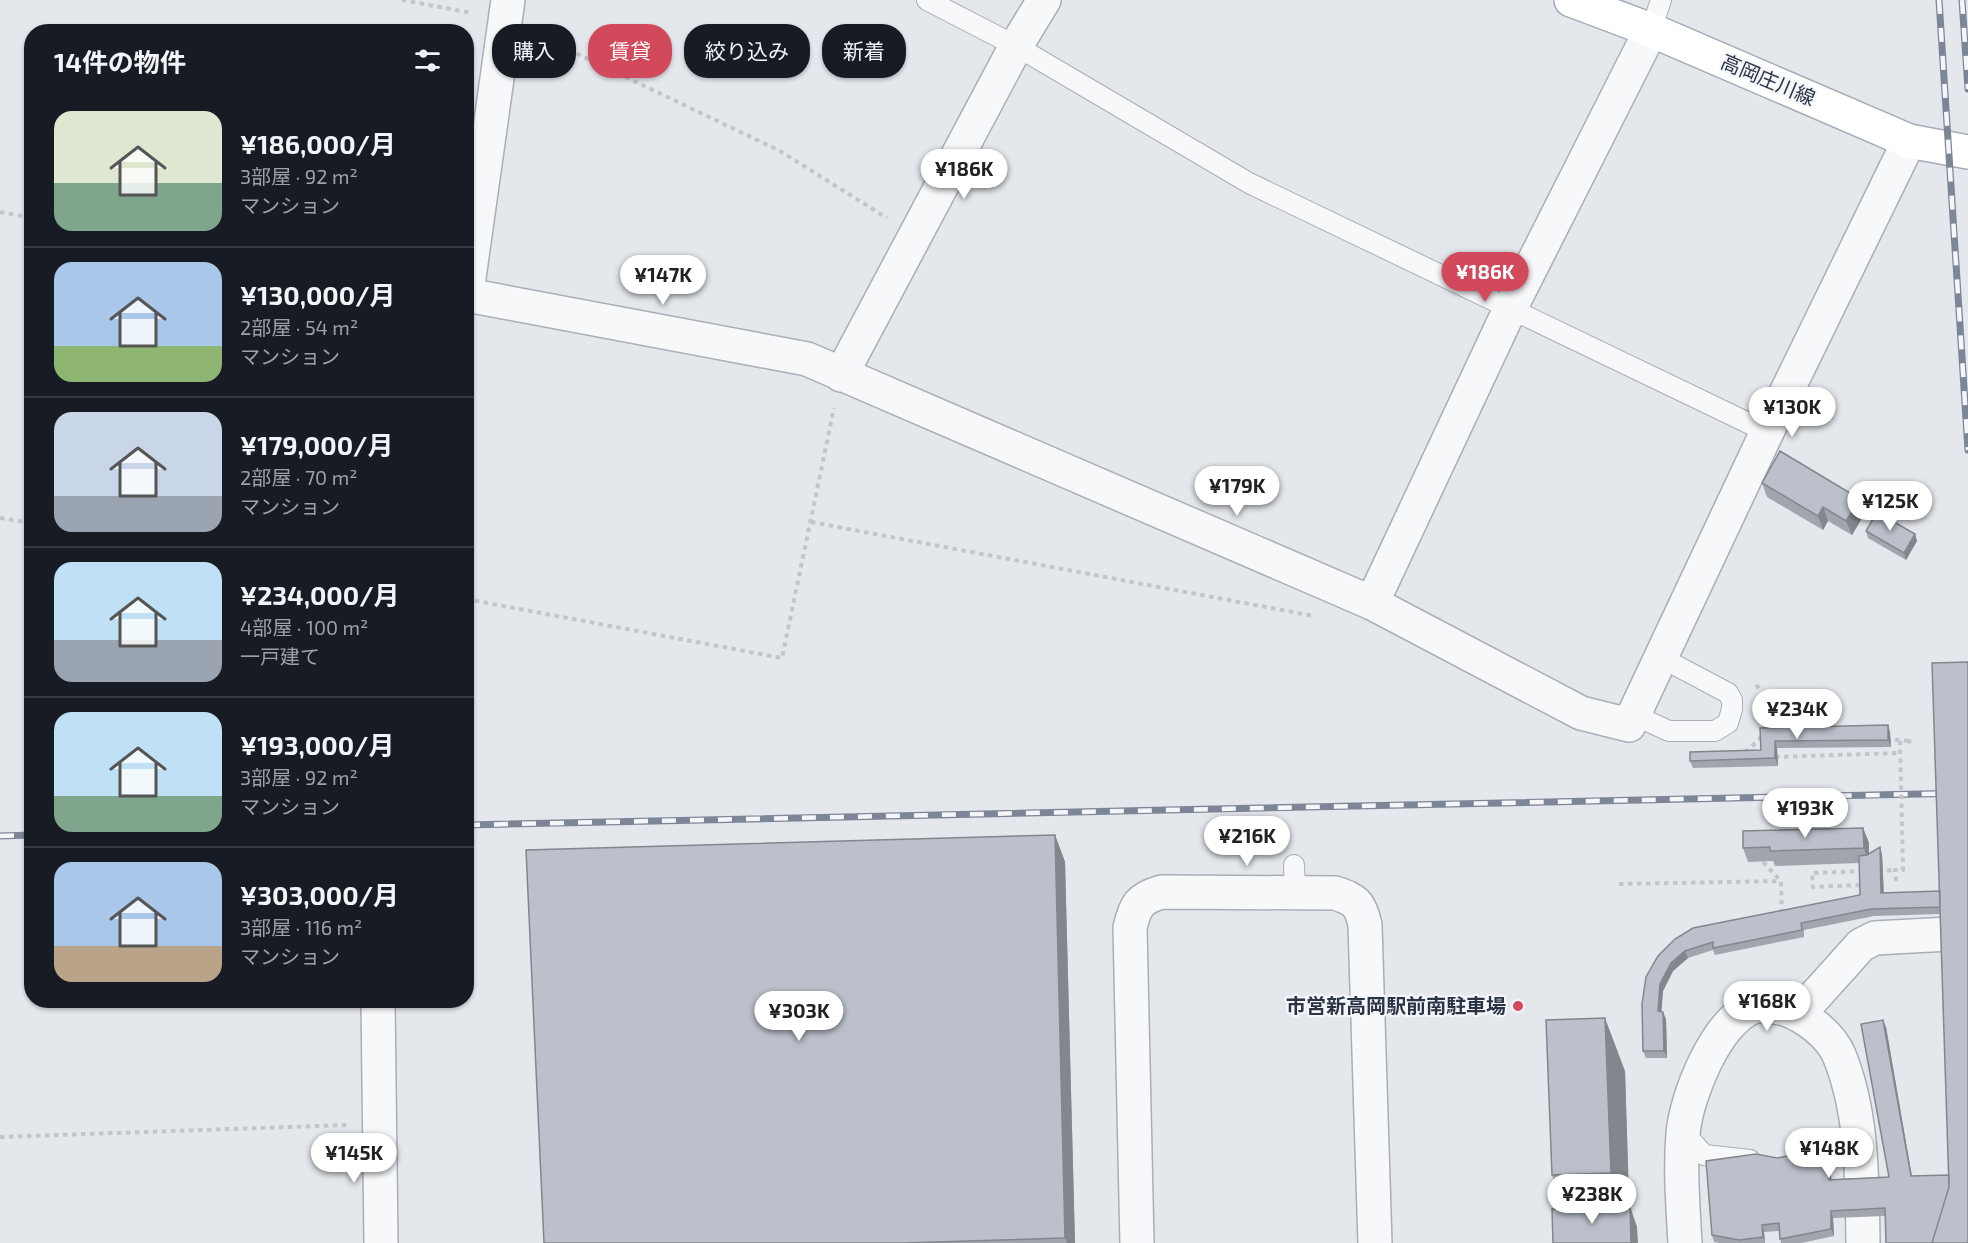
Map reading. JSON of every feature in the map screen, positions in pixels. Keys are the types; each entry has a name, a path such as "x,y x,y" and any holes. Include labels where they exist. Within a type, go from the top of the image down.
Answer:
{"main road":[{"name":"高岡庄川線","path":"1571,0 1656,15 1909,141 1968,152"}],"street":[{"path":"841,375 1016,46 1044,0"},
{"path":"474,247 507,10"},
{"path":"1372,603 1510,309 1656,15"},
{"path":"474,298 807,359 1372,603 1581,713 1629,725 1767,432 1909,141"},
{"path":"1137,1243 1130,928 1135,909 1147,896 1162,892 1294,879 1350,898 1361,908 1365,925 1375,1243"},
{"path":"1799,1014 1861,945 1875,938 1968,933"},
{"path":"1685,1243 1682,1158 1683,1131 1689,1106 1704,1065 1719,1038 1733,1020 1755,1006 1777,1007 1799,1014 1817,1027 1838,1052 1848,1083 1856,1124 1862,1191 1863,1243"},
{"path":"378,1008 381,1243"}],"lane":[{"path":"927,0 1016,46 1249,183 1767,432"},
{"path":"1634,715 1669,731 1715,731 1728,723 1732,700 1728,693 1660,657"},
{"path":"1785,1158 1806,1156 1840,1147 1856,1124"},
{"path":"1683,1131 1704,1155 1744,1160 1765,1159"}],"path":[{"path":"402,0 507,10 780,151 916,236"},
{"path":"0,212 24,216"},
{"path":"474,600 782,658 841,375"},
{"path":"0,518 24,522"},
{"path":"811,522 1324,618"},
{"path":"1860,885 1813,887 1812,873 1903,870 1900,742 1912,741 1876,740"},
{"path":"1769,757 1900,753"},
{"path":"1763,862 1781,881 1782,919"},
{"path":"1895,870 1896,881"},
{"path":"1619,884 1781,881"},
{"path":"0,1137 378,1124"}],"building":[{"path":"1780,451 1860,499 1846,521 1823,507 1818,516 1762,483"},
{"path":"1877,512 1915,534 1904,553 1866,531"},
{"path":"1968,662 1968,1243 1932,1243 1949,1187 1932,663"},
{"path":"1888,725 1888,740 1775,741 1775,758 1690,761 1690,752 1761,750 1760,728"},
{"path":"1863,828 1864,848 1770,851 1770,847 1743,848 1743,831"},
{"path":"1055,835 1065,1238 902,1243 544,1243 526,850"},
{"path":"1880,847 1881,893 1940,891 1940,907 1871,909 1801,923 1802,930 1713,948 1713,942 1685,951 1671,963 1660,984 1658,1011 1663,1012 1664,1051 1643,1051 1642,1004 1646,977 1658,956 1675,939 1693,928 1860,895 1859,856 1867,855"},
{"path":"1605,1018 1611,1173 1552,1175 1546,1020"},
{"path":"1883,1020 1911,1176 1949,1175 1949,1187 1932,1243 1886,1243 1885,1208 1831,1211 1831,1229 1780,1239 1779,1223 1762,1225 1763,1237 1739,1240 1712,1235 1706,1161 1756,1154 1777,1158 1827,1149 1829,1180 1889,1177 1861,1024"},
{"path":"1630,1206 1631,1243 1553,1243 1552,1209"}],"railway":[{"path":"1939,0 1968,450"},
{"path":"1962,0 1968,89"},
{"path":"474,825 1968,793"},
{"path":"0,836 24,835"}],"place":[{"name":"市営新高岡駅前南駐車場","path":"1518,1006"}]}
